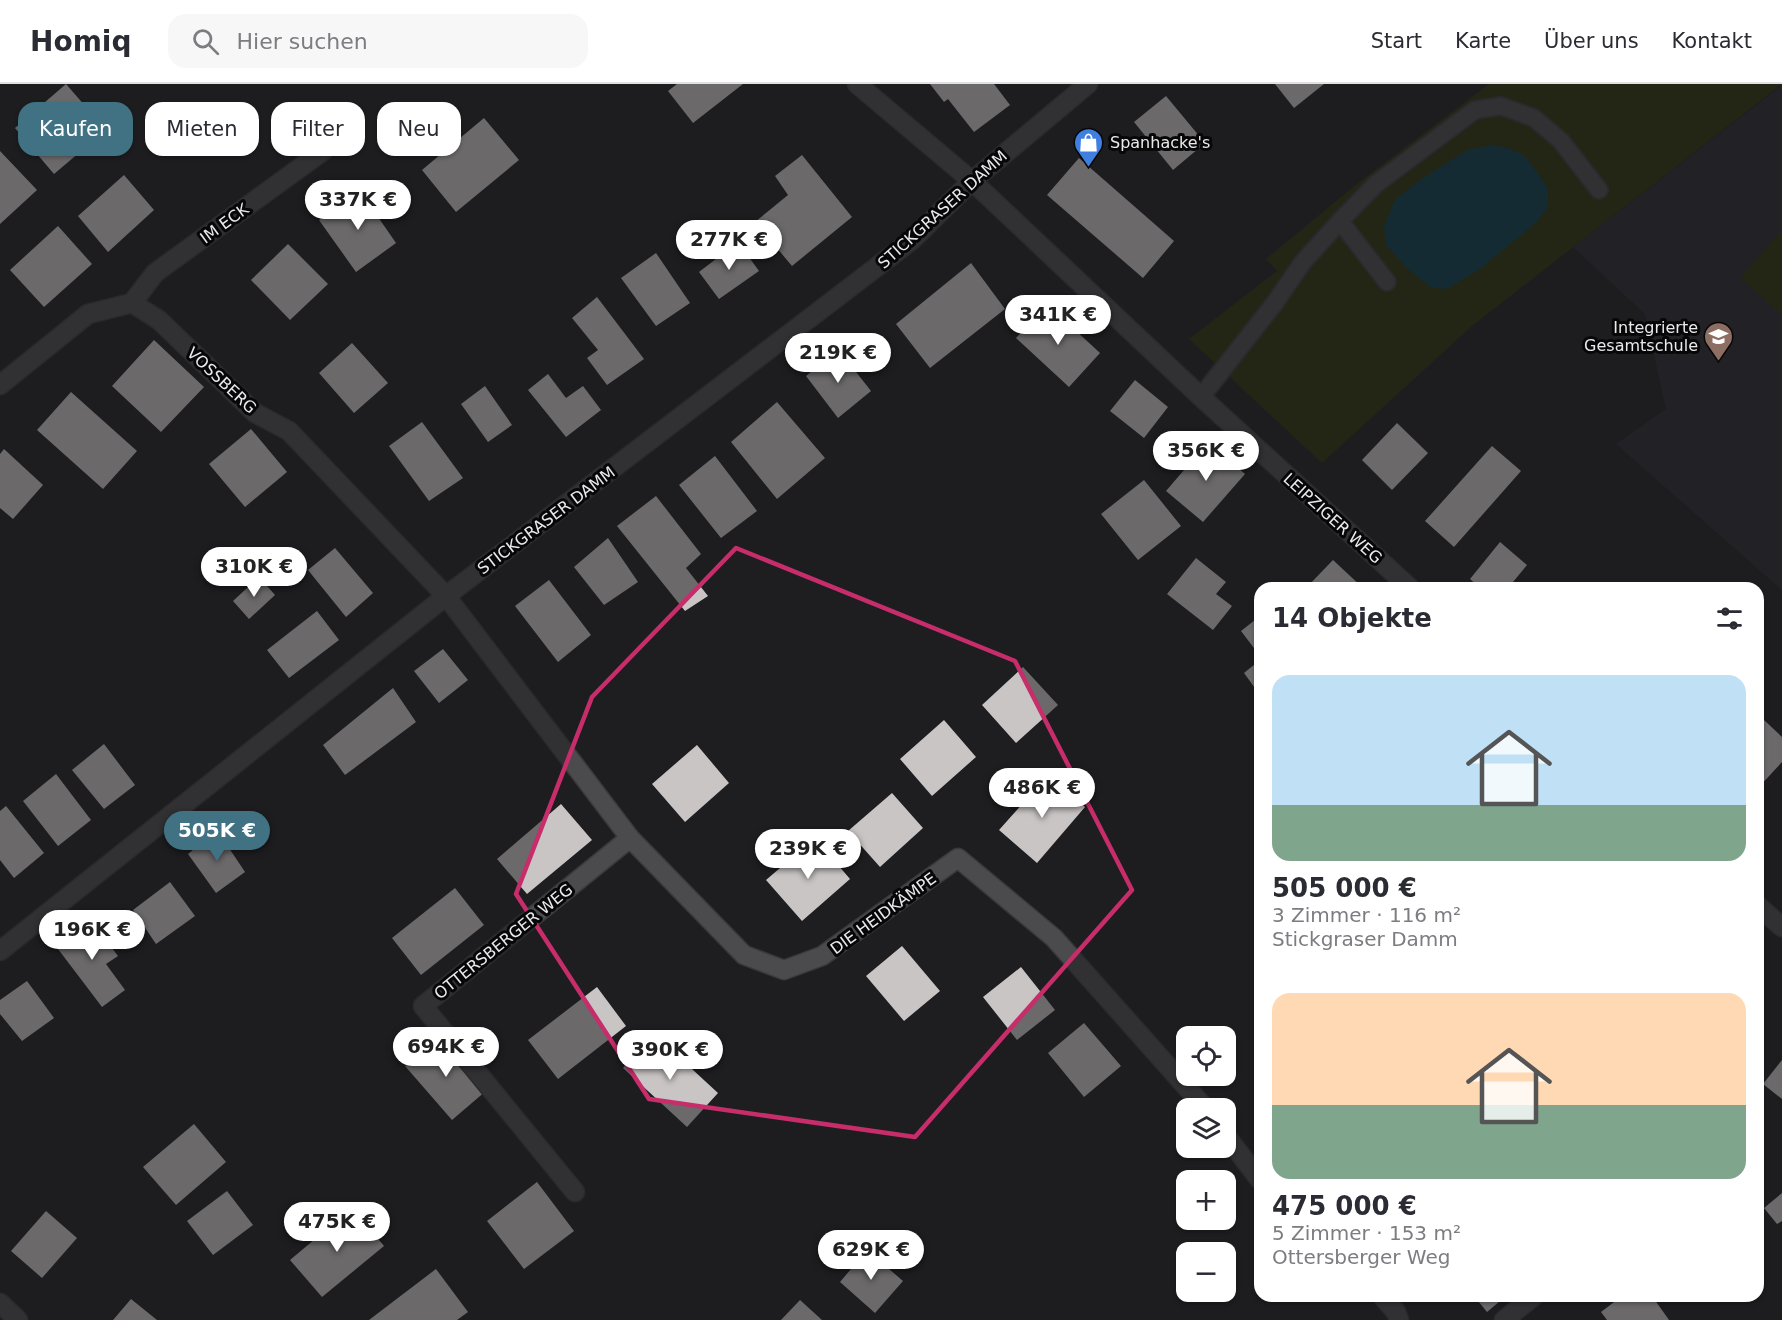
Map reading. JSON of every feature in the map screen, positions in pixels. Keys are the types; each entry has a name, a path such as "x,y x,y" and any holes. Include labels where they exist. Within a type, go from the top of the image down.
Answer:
{"street":[{"name":"LEIPZIGER WEG","path":"857,84 972,181 1201,397 1403,582"},
{"name":"STICKGRASER DAMM","path":"0,951 446,596 912,240 972,181 1088,84"},
{"name":"IM ECK","path":"132,303 155,273 316,156"},
{"path":"0,385 88,314 132,303"},
{"name":"VOSSBERG","path":"132,303 159,320 255,413 289,431 446,596"},
{"name":"DIE HEIDKÄMPE","path":"446,596 630,838 744,955 784,970 822,956 958,858 1054,939 1195,1098"},
{"name":"OTTERSBERGER WEG","path":"575,1192 423,1006 630,838"},
{"path":"1764,911 1782,927"},
{"path":"1236,1149 1254,1172"},
{"path":"1387,1302 1396,1312 1399,1320"},
{"path":"1504,1320 1526,1302"},
{"path":"0,1303 18,1320"}],"lane":[{"path":"1201,397 1274,304 1303,262 1340,221 1376,184 1475,110 1501,106 1534,118 1561,141 1599,190"},
{"path":"1340,221 1386,282"}],"highlighted area":[{"path":"736,548 1015,661 1132,890 915,1137 649,1099 516,894 592,697"}],"shaded area":[{"name":"Integrierte Gesamtschule","path":"1782,85 1782,590 1616,444 1666,409 1645,314 1573,247"}],"green space":[{"path":"1489,84 1782,84 1472,326 1322,463 1189,339 1277,271 1266,259 1358,183"},
{"path":"1782,230 1782,315 1740,278"}],"water":[{"path":"1493,145 1511,149 1526,157 1548,188 1548,207 1537,222 1481,268 1447,289 1430,287 1408,269 1386,245 1384,225 1395,200 1420,180 1467,150"}],"building":[{"path":"66,84 82,102 45,102"},
{"path":"677,84 743,84 693,123 668,91"},
{"path":"930,84 994,84 1010,105 974,132 948,99 944,102"},
{"path":"1275,84 1324,84 1294,108"},
{"path":"1166,96 1205,143 1173,170 1134,122"},
{"path":"484,118 519,160 456,212 422,170 439,156 461,156 461,137"},
{"path":"0,151 37,190 0,224"},
{"path":"802,155 852,217 792,266 755,222 788,195 775,176"},
{"path":"39,156 75,156 54,174"},
{"path":"1079,158 1174,241 1143,278 1047,195"},
{"path":"124,175 154,210 108,252 78,216"},
{"path":"360,191 396,243 356,272 319,220"},
{"path":"58,226 92,264 44,307 10,270"},
{"path":"738,242 759,271 719,299 699,272"},
{"path":"288,244 328,284 290,320 251,280"},
{"path":"656,253 690,303 656,326 621,278"},
{"path":"971,263 1005,309 930,368 896,324"},
{"path":"597,297 644,359 607,385 587,358 598,350 572,318"},
{"path":"1047,304 1100,353 1069,387 1016,338"},
{"path":"154,340 204,387 161,432 112,386"},
{"path":"352,343 388,383 354,413 319,373"},
{"path":"838,349 871,391 838,418 806,376"},
{"path":"548,374 566,398 583,386 601,410 566,437 528,390"},
{"path":"1135,380 1168,407 1144,438 1110,411"},
{"path":"485,386 512,425 488,442 461,404"},
{"path":"71,392 137,451 103,489 37,430"},
{"path":"777,402 825,458 777,499 731,442"},
{"path":"422,422 463,478 429,501 389,446"},
{"path":"1397,423 1428,453 1392,490 1362,460"},
{"path":"251,429 287,472 245,507 209,464"},
{"path":"1208,442 1245,474 1203,522 1166,491"},
{"path":"1492,446 1521,471 1454,547 1425,521"},
{"path":"4,449 43,485 13,519 0,508 0,454"},
{"path":"715,456 757,511 721,538 679,485"},
{"path":"1144,480 1181,526 1138,560 1101,514"},
{"path":"656,496 701,554 686,568 708,596 685,611 617,526"},
{"path":"608,538 638,582 604,605 574,567"},
{"path":"1500,542 1527,565 1513,582 1473,582 1470,579"},
{"path":"335,548 373,593 346,617 308,570"},
{"path":"1196,558 1226,582 1216,594 1232,606 1213,630 1167,594"},
{"path":"1333,560 1357,582 1312,582"},
{"path":"259,577 275,595 249,619 233,601"},
{"path":"549,580 591,635 558,662 515,606"},
{"path":"317,611 339,640 289,678 267,650"},
{"path":"1254,621 1254,648 1241,631"},
{"path":"443,649 468,680 439,703 414,671"},
{"path":"1254,665 1254,687 1244,673"},
{"path":"1023,667 1058,705 1016,743 982,705"},
{"path":"393,688 416,722 345,775 323,745"},
{"path":"944,720 976,757 932,796 900,759"},
{"path":"1764,720 1782,737 1782,762 1764,782"},
{"path":"104,744 135,785 104,809 72,770"},
{"path":"697,745 729,783 685,822 652,784"},
{"path":"56,774 91,820 58,846 23,801"},
{"path":"1048,775 1085,807 1037,863 999,830"},
{"path":"892,793 923,828 880,867 848,831"},
{"path":"561,804 592,840 527,894 497,859"},
{"path":"6,806 44,853 14,878 0,860 0,811"},
{"path":"217,830 245,872 216,893 188,854"},
{"path":"815,838 850,879 802,921 766,880"},
{"path":"170,882 195,916 156,944 133,910"},
{"path":"455,888 484,925 421,975 392,938"},
{"path":"90,919 118,956 106,964 125,990 102,1007 55,945"},
{"path":"902,946 940,991 904,1021 866,976"},
{"path":"1021,967 1055,1010 1017,1040 983,997"},
{"path":"27,981 54,1018 22,1041 0,1014 0,1000"},
{"path":"597,987 626,1026 558,1079 528,1040"},
{"path":"1084,1023 1121,1066 1084,1097 1048,1053"},
{"path":"654,1034 718,1093 687,1127 623,1068"},
{"path":"440,1036 487,1090 452,1120 405,1066"},
{"path":"1782,1060 1782,1099 1764,1083"},
{"path":"194,1124 226,1162 176,1205 143,1167"},
{"path":"537,1182 574,1231 524,1269 487,1221"},
{"path":"227,1191 253,1225 213,1255 187,1221"},
{"path":"1782,1193 1782,1221 1777,1224 1764,1208"},
{"path":"352,1208 384,1246 322,1297 290,1260"},
{"path":"46,1211 77,1238 42,1278 11,1251"},
{"path":"867,1250 903,1281 875,1313 840,1282"},
{"path":"436,1269 468,1312 457,1320 369,1320"},
{"path":"131,1299 157,1320 113,1320"},
{"path":"800,1300 822,1320 781,1320"},
{"path":"1479,1302 1499,1302 1487,1312"},
{"path":"1614,1302 1656,1302 1669,1320 1607,1320 1601,1312"}],"place":[{"name":"Spanhacke's","path":"1089,168"},
{"name":"Integrierte Gesamtschule","path":"1719,362"}]}
